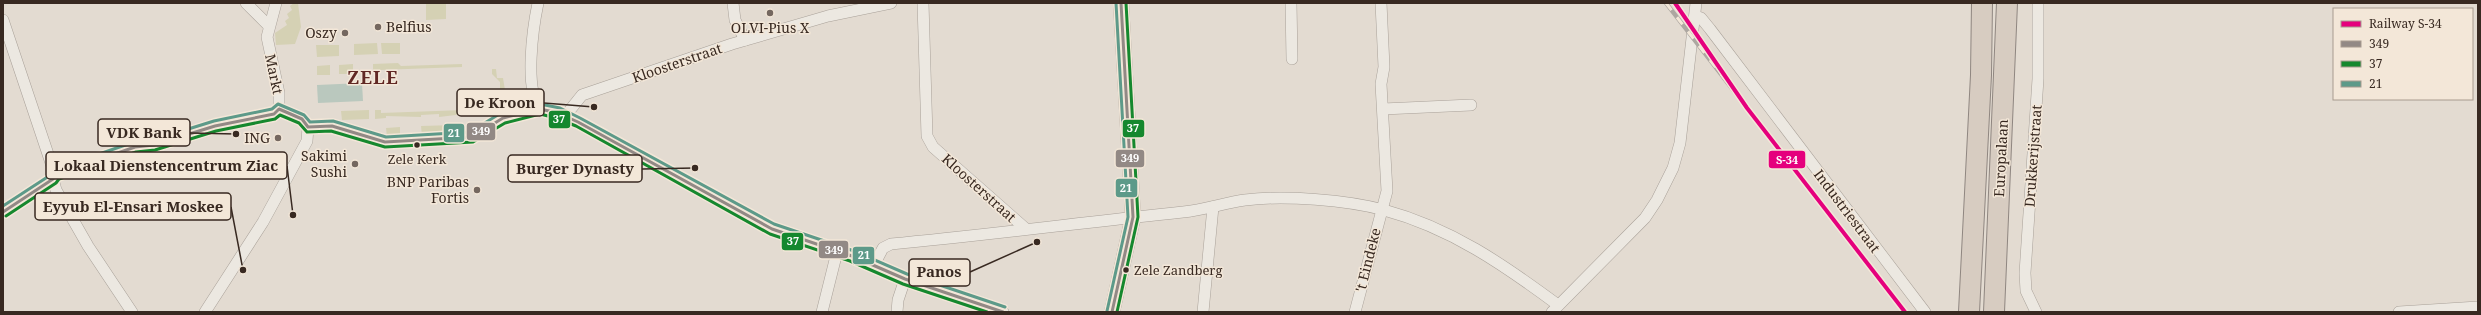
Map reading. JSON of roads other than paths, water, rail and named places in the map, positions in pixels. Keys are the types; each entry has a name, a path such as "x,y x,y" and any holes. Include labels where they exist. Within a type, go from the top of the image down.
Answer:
{"highway":[{"name":"Europalaan","path":"1970,312 1981,76 1982,3"},
{"name":"Europalaan","path":"1994,312 2007,3"}],"street":[{"path":"246,3 268,26"},
{"name":"Markt","path":"276,3 268,26 268,48 279,93 279,109 302,119 308,127"},
{"path":"538,3 531,33 531,54 533,93 540,109"},
{"path":"733,3 735,20 745,40"},
{"name":"Kloosterstraat","path":"568,117 570,110 582,95 745,40 828,16 890,3"},
{"name":"Kloosterstraat","path":"923,3 927,136 933,147 1026,229"},
{"path":"1112,312 1133,216 1121,3"},
{"path":"1291,3 1292,59"},
{"name":"'t Eindeke","path":"1355,312 1387,191 1381,84 1384,67 1381,3"},
{"path":"874,265 883,248 891,244 1213,207 1245,200 1277,198 1343,203 1382,209 1428,225 1486,254 1555,309 1645,218 1657,200 1673,168 1684,123 1696,3"},
{"name":"Drukkerijstraat","path":"2034,311 2026,291 2025,273 2038,79 2038,3"},
{"name":"Industriestraat","path":"1695,16 1701,18 1710,29 1925,312"},
{"path":"3,20 54,177 56,190 88,246 132,312"},
{"path":"1383,109 1471,105"},
{"path":"3,212 54,177 136,147 154,145 215,126 268,116 279,109"},
{"path":"205,312 263,222 307,141 308,127 323,124 385,142 454,139 472,137 503,118 540,109 568,117 746,216 785,234 874,265 905,279 1003,312"},
{"path":"1203,312 1213,207"},
{"path":"822,312 838,252"},
{"path":"897,312 898,300 905,279"},
{"path":"2399,312 2478,306"}],"railway":[{"path":"1666,3 1747,108"}],"rail line":[{"name":"S-34","path":"1675,3 1747,108 1905,312"}],"place":[{"name":"OLVI-Pius X","path":"770,13"},
{"name":"Belfius","path":"378,27"},
{"name":"Oszy","path":"345,33"},
{"name":"De Kroon","path":"594,107"},
{"name":"VDK Bank","path":"236,134"},
{"name":"ING","path":"278,138"},
{"name":"Zele Kerk","path":"417,145"},
{"name":"Sakimi Sushi","path":"355,164"},
{"name":"Burger Dynasty","path":"695,168"},
{"name":"BNP Paribas Fortis","path":"477,190"},
{"name":"Lokaal Dienstencentrum Ziac","path":"293,215"},
{"name":"Panos","path":"1037,242"},
{"name":"Eyyub El-Ensari Moskee","path":"243,270"},
{"name":"Zele Zandberg","path":"1126,270"}],"district":[{"name":"ZELE","path":"373,78"}]}
